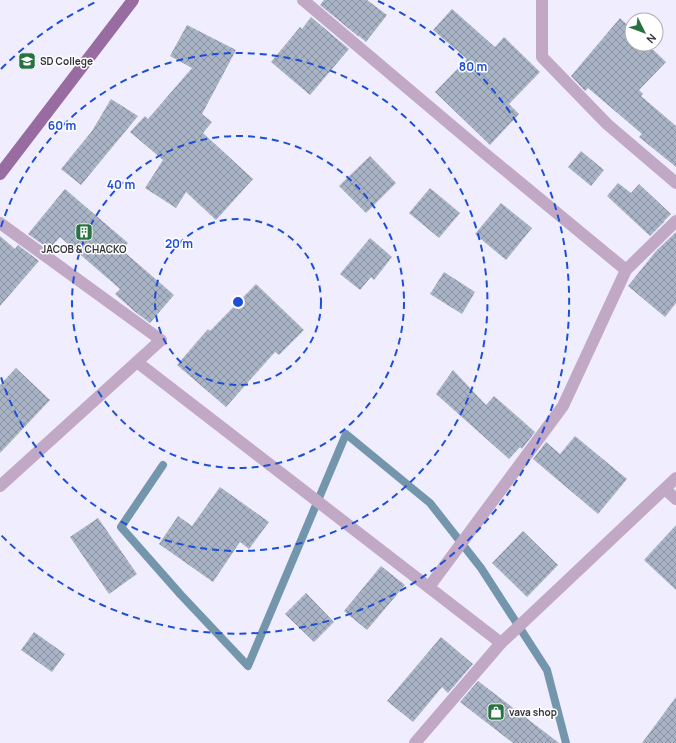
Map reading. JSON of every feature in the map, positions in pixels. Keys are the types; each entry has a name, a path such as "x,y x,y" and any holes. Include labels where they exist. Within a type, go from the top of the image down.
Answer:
{"main road":[{"path":"0,174 133,0"}],"street":[{"path":"303,0 626,270"},
{"path":"542,0 542,57 607,124 676,183"},
{"path":"429,587 563,406 626,270 676,221"},
{"path":"0,223 161,340 0,486"},
{"path":"137,362 501,643"},
{"path":"415,743 501,643 676,478"},
{"path":"665,489 676,499"}],"building":[{"path":"324,0 367,0 387,15 366,42 320,5"},
{"path":"452,9 495,47 504,37 540,72 509,104 519,114 490,145 435,92 467,59 433,30"},
{"path":"311,17 349,49 310,95 271,62 300,27 302,29"},
{"path":"620,18 624,22 624,52 655,52 666,62 639,90 643,94 641,96 676,126 676,167 639,137 642,134 588,88 585,91 571,76"},
{"path":"187,25 236,50 202,114 212,122 203,133 253,179 216,220 186,192 176,208 145,188 163,160 130,132 145,116 148,119 192,68 170,56"},
{"path":"111,99 138,116 81,185 61,169 92,131"},
{"path":"581,151 604,170 591,186 568,167"},
{"path":"370,156 396,183 366,213 339,186"},
{"path":"618,183 631,193 639,184 671,214 650,236 607,196"},
{"path":"430,188 460,213 439,238 409,213"},
{"path":"65,189 128,243 122,250 174,295 150,323 115,294 120,289 60,237 49,249 28,234"},
{"path":"501,203 532,228 506,260 475,234"},
{"path":"676,232 676,303 665,317 628,286 656,251"},
{"path":"0,236 15,249 18,245 39,261 0,306"},
{"path":"370,238 392,257 374,280 371,277 360,290 340,274"},
{"path":"444,272 475,292 462,314 430,294"},
{"path":"256,284 304,330 279,355 275,352 226,407 177,365 208,329 210,331"},
{"path":"16,368 50,400 0,453 0,385"},
{"path":"453,370 486,405 494,396 535,432 522,449 520,447 509,459 436,394"},
{"path":"575,436 627,479 598,514 533,459 546,442 560,454"},
{"path":"220,487 269,522 249,549 240,542 213,582 159,544 178,516 192,526"},
{"path":"98,518 137,574 109,594 70,537"},
{"path":"676,525 676,590 644,560"},
{"path":"523,531 558,565 527,597 492,563"},
{"path":"381,566 405,585 367,630 344,611"},
{"path":"306,593 334,622 314,642 285,614"},
{"path":"34,632 65,654 52,672 21,650"},
{"path":"441,637 473,664 448,693 442,687 413,722 387,701"},
{"path":"478,681 559,743 513,743 460,702"},
{"path":"676,697 676,743 642,743"}],"waterway":[{"path":"163,465 121,527 181,595 248,666 346,434 430,503 481,568 547,670 566,743"}],"place":[{"name":"SD College","path":"27,61"},
{"name":"JACOB & CHACKO","path":"84,232"},
{"name":"vava shop","path":"496,712"}]}
